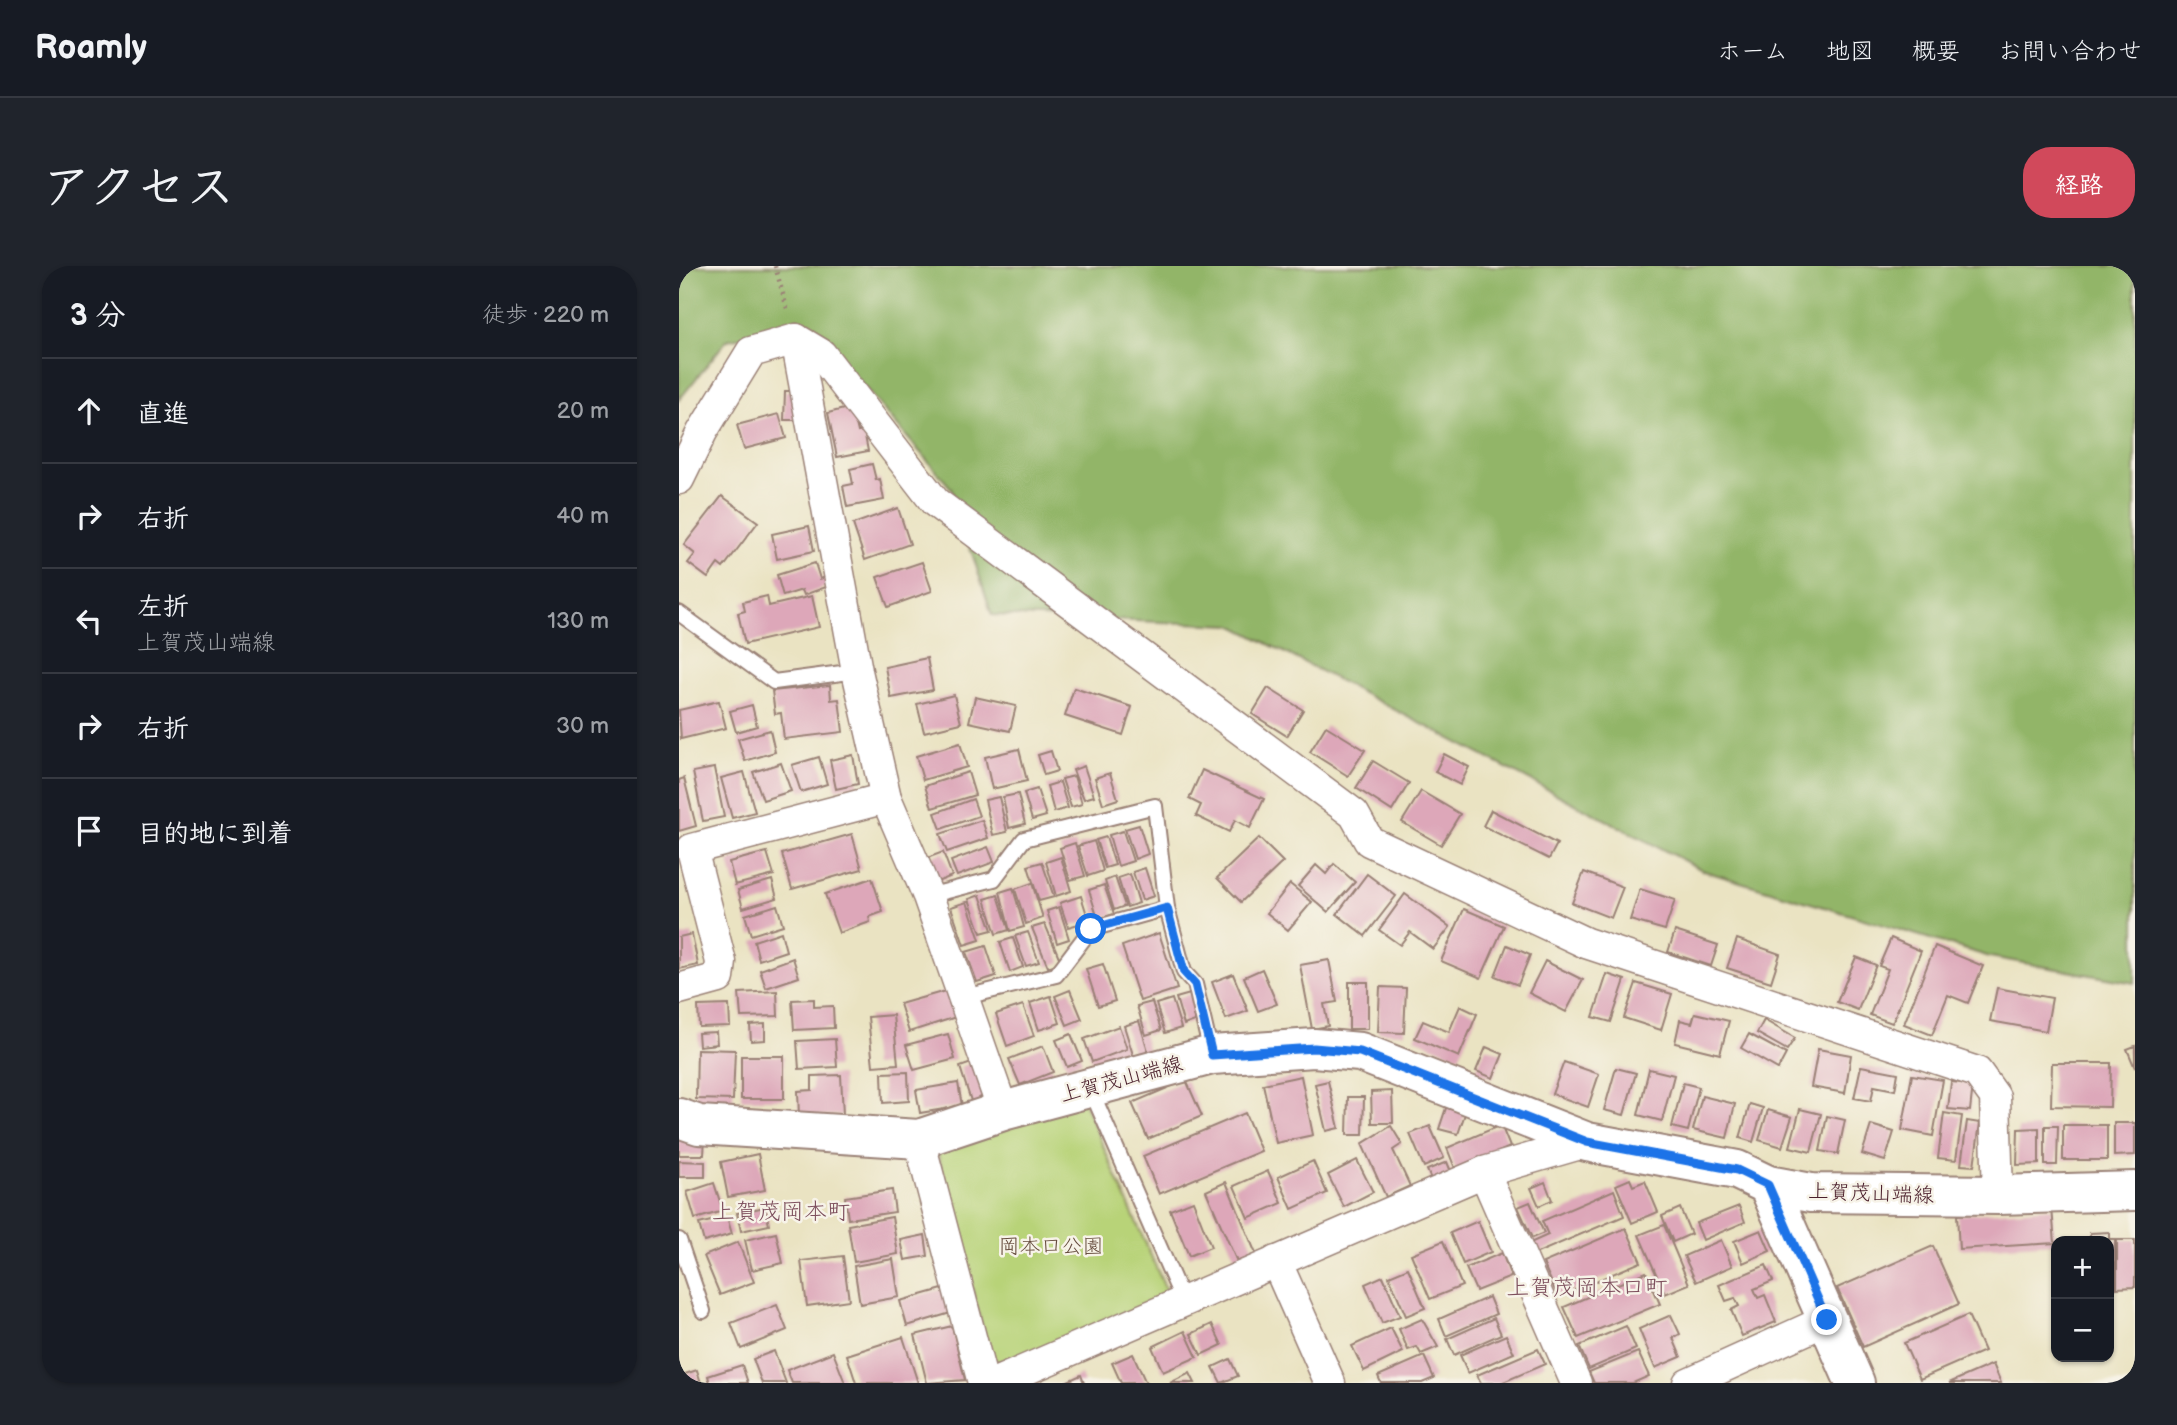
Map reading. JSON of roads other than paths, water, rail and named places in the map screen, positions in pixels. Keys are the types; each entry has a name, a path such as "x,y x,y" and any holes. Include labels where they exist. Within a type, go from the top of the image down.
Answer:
{"main road":[{"name":"上賀茂山端線","path":"679,1118 699,1125 919,1139 1003,1111 1212,1055 1314,1048 1360,1052 1587,1142 1737,1170 1768,1185 1811,1194 1998,1195 2135,1191"},
{"path":"1768,1185 1855,1383"}],"street":[{"path":"679,479 702,432 751,352 796,339 821,354 935,502 1354,814 1369,841 1586,943 1977,1072 1995,1097 1998,1195"},
{"path":"796,339 857,671 886,798 928,896 1003,1111"},
{"path":"679,989 719,978 721,962 686,851 886,798"},
{"path":"919,1139 983,1383"},
{"path":"995,1383 1484,1171 1587,1142"},
{"path":"1484,1171 1576,1383"},
{"path":"1276,1261 1330,1383"},
{"path":"1688,1383 1827,1320"}],"lane":[{"path":"679,612 774,682 857,671"},
{"path":"928,896 993,879 1024,839 1155,806 1167,908 1184,972 1195,984 1212,1055"},
{"path":"965,997 1056,975 1091,929 1167,908"},
{"path":"1090,1087 1184,1303"},
{"path":"679,1240 703,1311"}],"district":[{"name":"上賀茂岡本町","path":"781,1211"},
{"name":"上賀茂岡本口町","path":"1587,1287"}],"park label":[{"name":"岡本口公園","path":"1051,1246"}]}
